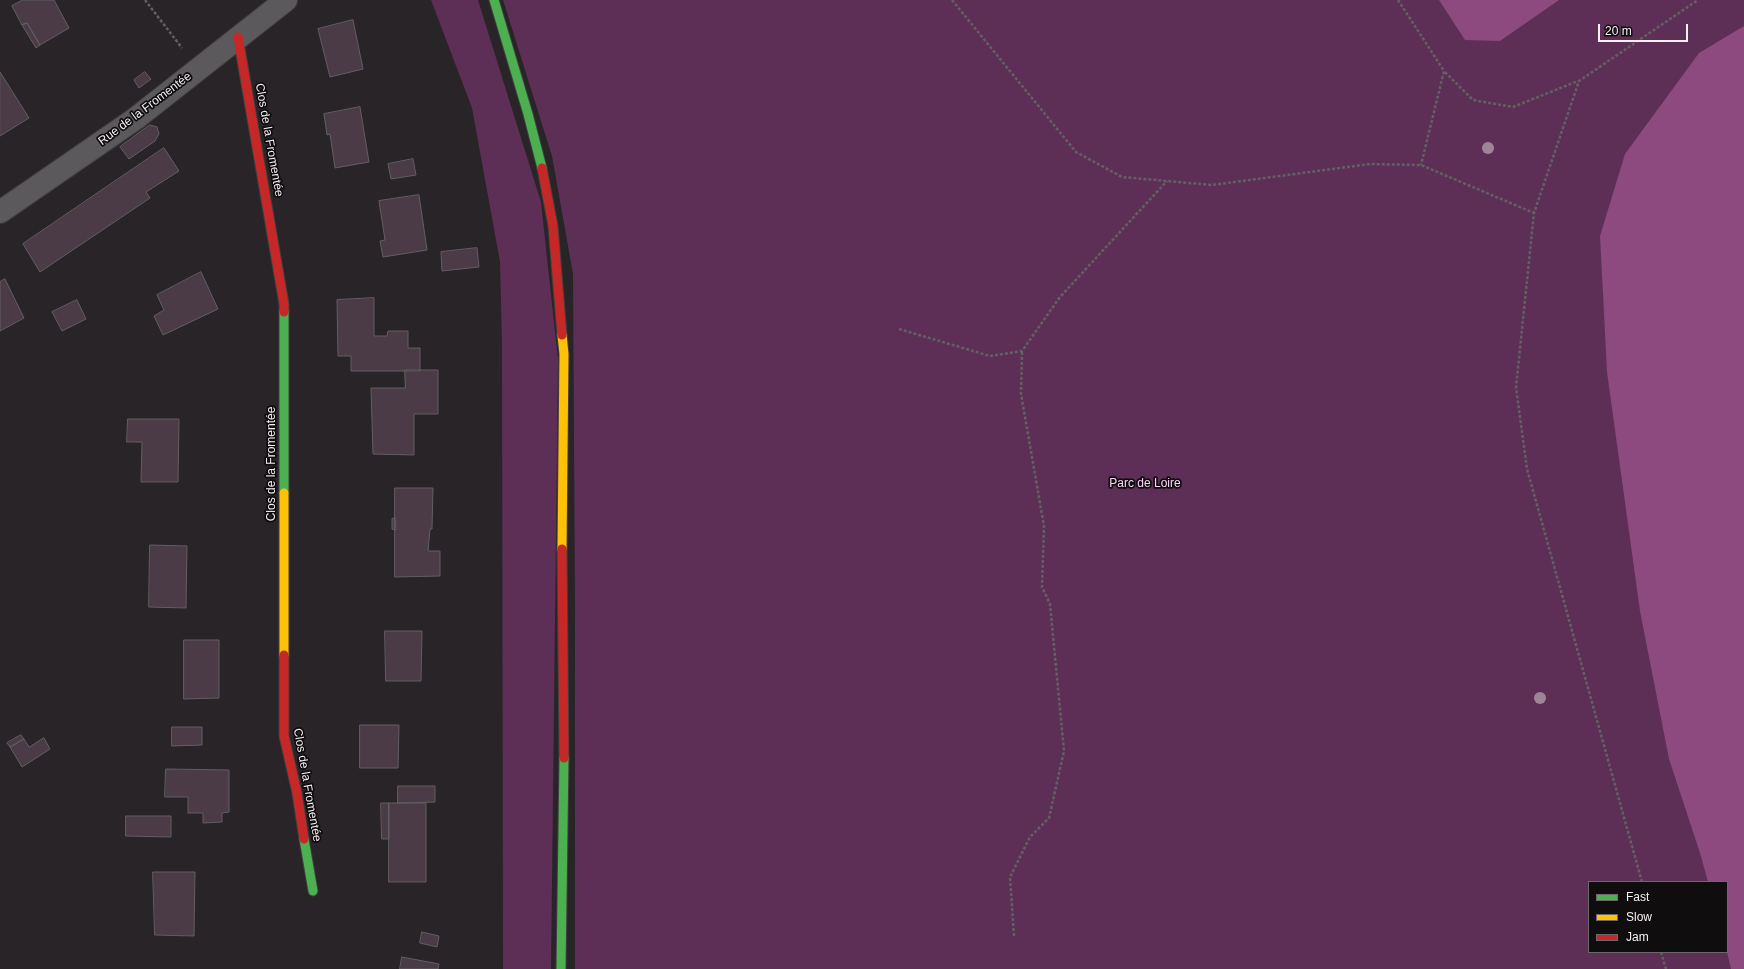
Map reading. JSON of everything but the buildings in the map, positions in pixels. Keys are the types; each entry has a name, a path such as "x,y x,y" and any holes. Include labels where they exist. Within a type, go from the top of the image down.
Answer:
{"street":[{"name":"Rue de la Fromentée","path":"0,212 135,119 286,0"},
{"path":"494,0 540,158 553,226 564,354 562,531 564,734 561,969"},
{"name":"Clos de la Fromentée","path":"238,37 284,304 284,736 297,793 313,891"}],"path":[{"path":"145,0 198,69"},
{"path":"952,0 1076,152 1122,177 1212,185 1370,164 1421,165 1534,213"},
{"path":"1398,0 1444,72 1473,100 1513,108 1579,81 1698,0"},
{"path":"1421,165 1444,72"},
{"path":"1579,81 1534,213 1516,387 1527,469 1642,881"},
{"path":"1014,936 1010,877 1030,837 1049,818 1064,750 1050,604 1042,587 1044,526 1021,394 1022,351 1060,297 1167,181"},
{"path":"899,329 990,356 1022,351"},
{"path":"1661,953 1666,969"}],"green space":[{"path":"431,0 478,0 541,202 558,360 551,969 503,969 502,343 500,262 472,108"},
{"name":"Parc de Loire","path":"503,0 1744,0 1744,969 575,969 573,274 552,156"}],"shaded area":[{"path":"1439,0 1559,0 1500,41 1465,40"},
{"path":"1744,26 1744,969 1731,969 1727,953 1728,881 1708,881 1669,759 1640,611 1607,372 1600,236 1625,154 1699,53"}],"traffic: fast":[{"path":"494,0 528,114 542,168"},
{"path":"284,312 284,493"},
{"path":"561,969 564,758"},
{"path":"304,839 313,891"}],"traffic: slow":[{"path":"562,335 564,354 562,549"},
{"path":"284,493 284,655"}],"traffic: jam":[{"path":"238,37 284,304 284,312"},
{"path":"542,168 553,226 562,335"},
{"path":"562,549 564,758"},
{"path":"284,655 284,736 297,793 304,839"}]}
